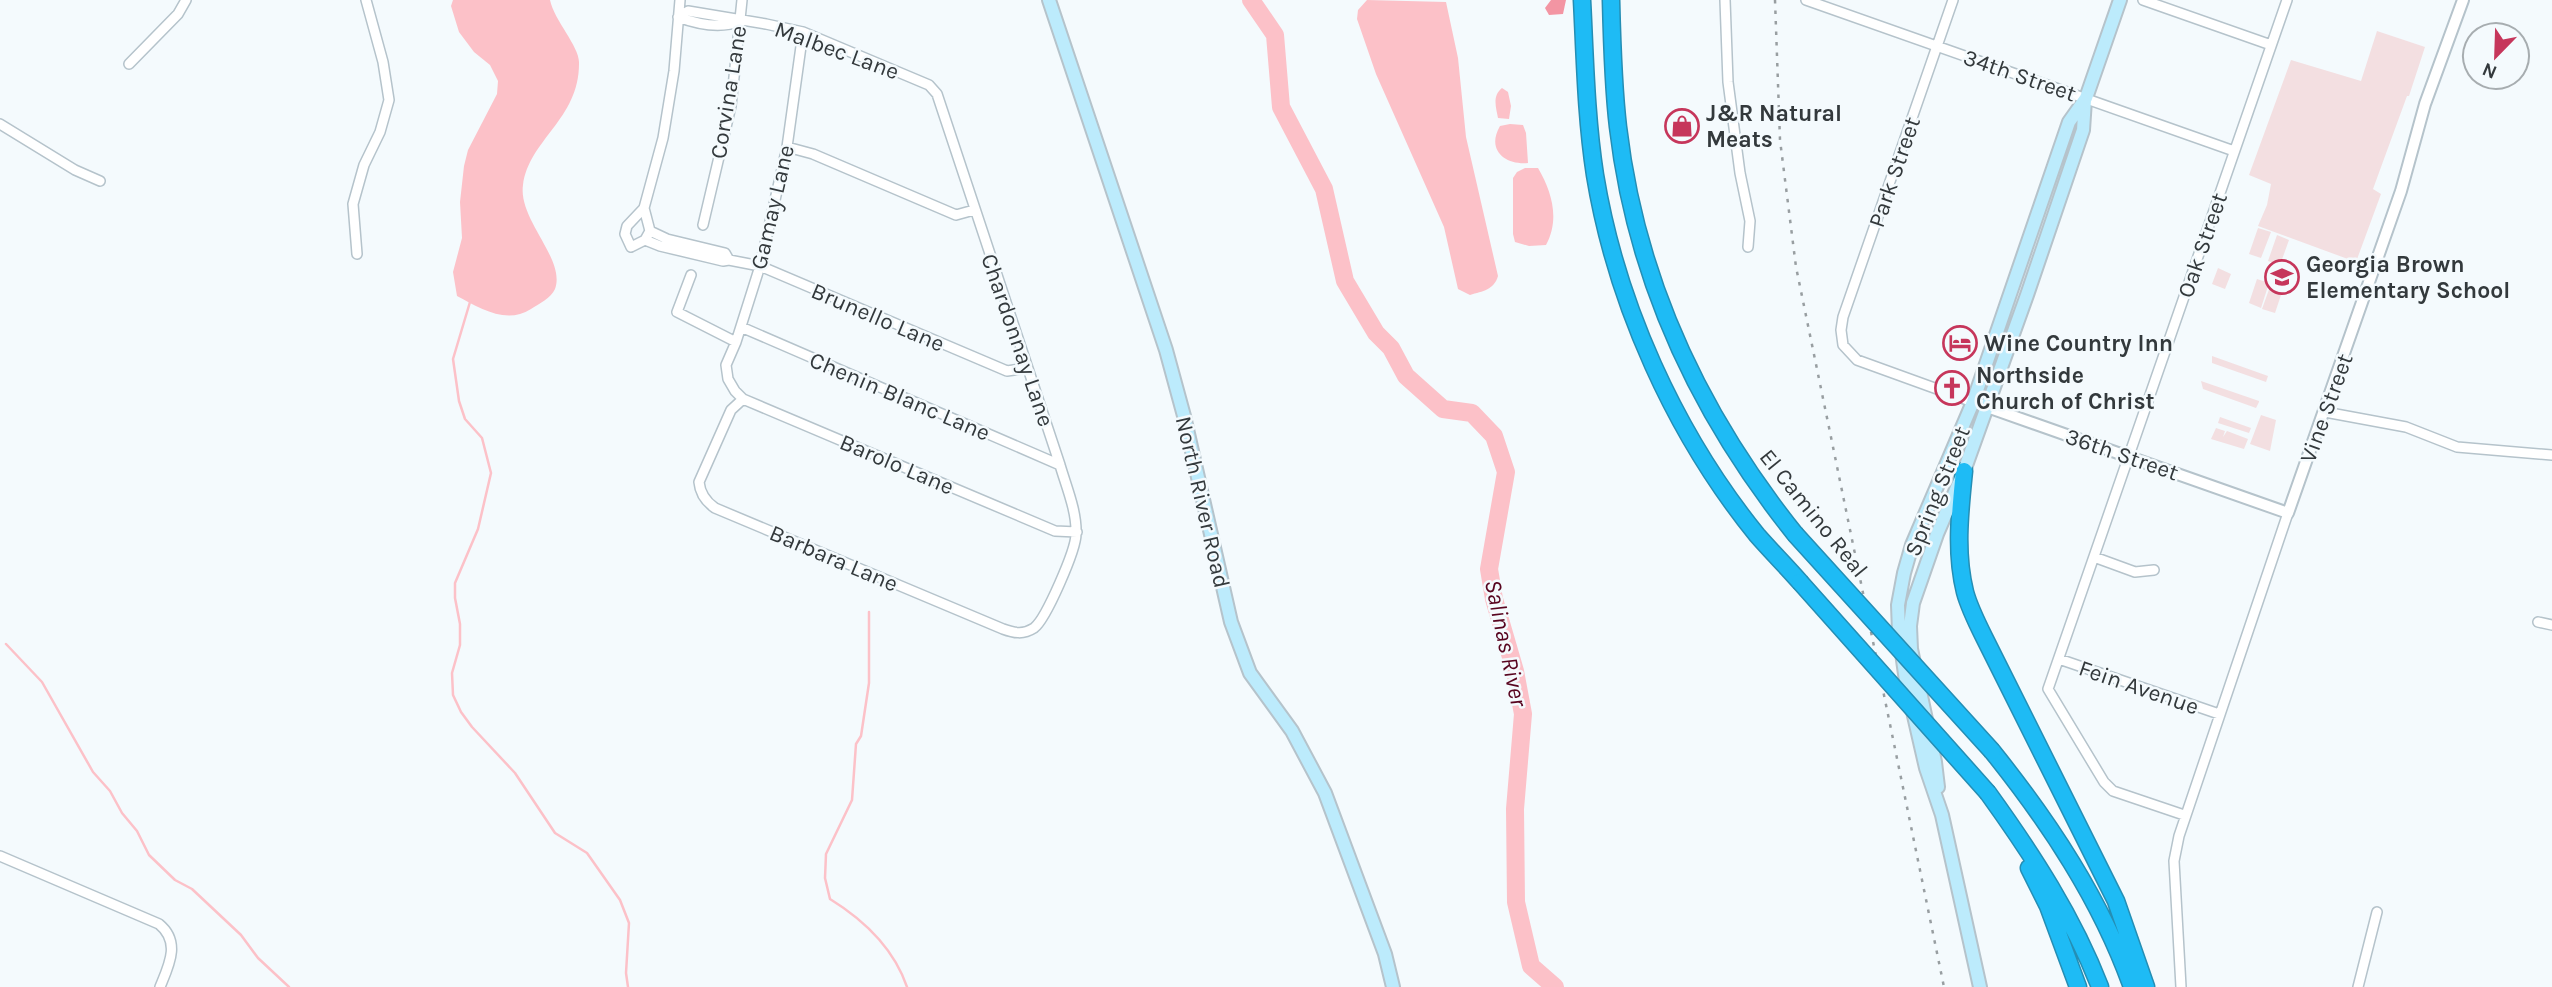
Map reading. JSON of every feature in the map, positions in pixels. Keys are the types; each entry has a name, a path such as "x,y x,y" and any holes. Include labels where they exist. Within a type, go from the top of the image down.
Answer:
{"highway":[{"path":"1582,0 1587,99 1595,176 1614,255 1642,339 1668,399 1706,463 1757,534 1989,793 2062,905 2091,962 2100,987"},
{"name":"El Camino Real","path":"1611,0 1618,127 1641,247 1669,328 1725,437 1795,534 1992,751 2030,798 2073,864 2112,939 2132,987"},
{"path":"1964,471 1959,539 1960,564 1966,593 1984,638 2116,901 2147,987"},
{"path":"2004,815 2048,906 2078,987"}],"main road":[{"name":"North River Road","path":"1049,0 1166,350 1184,416 1231,622 1250,673 1292,731 1325,793 1385,954 1393,987"},
{"name":"Spring Street","path":"1980,987 1941,815 1926,768 1906,681 1898,606 1912,545 1973,402 2069,122 2085,98 2120,0"},
{"name":"Spring Street","path":"1941,815 1935,762 1911,649 1910,626 1920,580 1988,407 2083,130 2085,98"}],"street":[{"path":"129,64 178,14 186,0"},
{"path":"647,235 644,208 663,138 674,71 680,0"},
{"name":"Corvina Lane","path":"703,225 731,106 742,0"},
{"path":"1726,0 1728,82 1740,173 1750,221 1748,247"},
{"name":"34th Street","path":"1806,0 2234,151"},
{"name":"Park Street","path":"1843,345 1843,317 1953,0"},
{"path":"2143,0 2271,46"},
{"name":"Oak Street","path":"2184,815 2113,791 2104,782 2048,689 2287,0"},
{"path":"356,254 353,204 364,165 380,132 390,100 367,1"},
{"name":"Vine Street","path":"2181,987 2174,861 2184,815 2400,191 2425,104 2460,1"},
{"name":"Malbec Lane","path":"678,17 693,22 730,26 740,21 766,23 803,32 932,88"},
{"name":"Gamay Lane","path":"743,399 734,391 728,379 726,365 760,267 787,147 803,32"},
{"name":"Chardonnay Lane","path":"932,88 937,94 1060,465 1077,532"},
{"path":"0,124 75,170 100,181"},
{"path":"787,147 813,154 956,215 974,210"},
{"name":"Brunello Lane","path":"644,208 627,226 625,234 631,247 647,235 660,246 760,267 1007,371 1027,368"},
{"path":"691,275 677,312 736,342"},
{"name":"Chenin Blanc Lane","path":"741,327 1060,465"},
{"name":"36th Street","path":"1843,345 1857,360 1869,365 2288,513"},
{"name":"Barolo Lane","path":"743,399 1055,531 1077,532"},
{"name":"Barbara Lane","path":"743,399 731,410 699,482 700,491 707,503 1014,634 1034,628 1043,618 1076,545 1077,532"},
{"path":"2325,412 2406,427 2457,447 2552,455"},
{"path":"2094,557 2135,572 2154,569"},
{"path":"2538,622 2552,625"},
{"name":"Fein Avenue","path":"2059,659 2218,715"},
{"path":"0,856 159,924 167,931 172,953 160,987"},
{"path":"2358,987 2376,912"}],"shaded area":[{"path":"453,0 550,0 578,56 577,82 572,99 534,154 523,185 527,212 554,265 557,277 555,289 551,295 522,314 493,313 457,296 453,272 462,238 460,202 464,166 468,150 497,94 498,81 490,65 474,52 459,32 451,6"},
{"path":"1367,0 1446,2 1458,58 1466,137 1498,276 1494,284 1484,291 1470,295 1458,289 1444,227 1376,74 1357,19 1358,10"},
{"path":"1551,0 1566,0 1563,14 1549,15 1545,8"},
{"path":"2377,31 2425,47 2373,189 2381,194 2356,262 2258,226 2267,205 2271,184 2249,175 2291,60 2361,81"},
{"path":"1502,88 1508,92 1511,106 1509,119 1498,118 1496,98"},
{"path":"1523,125 1528,163 1505,159 1497,149 1495,142 1500,126"},
{"path":"1525,168 1538,168 1553,206 1553,225 1546,245 1529,246 1515,242 1513,178"},
{"path":"2258,228 2271,232 2261,258 2249,254"},
{"path":"2277,235 2289,240 2280,265 2268,261"},
{"path":"2218,268 2231,274 2225,289 2212,284"},
{"path":"2257,279 2269,283 2261,308 2249,303"},
{"path":"2271,284 2283,289 2275,313 2262,309"},
{"path":"2212,356 2268,376 2266,382 2212,363"},
{"path":"2201,381 2259,402 2256,408 2203,389"},
{"path":"2261,415 2276,420 2270,451 2250,444"},
{"path":"2220,417 2251,428 2249,433 2218,423"},
{"path":"2216,428 2225,431 2223,437 2227,431 2248,439 2244,449 2211,439"}],"waterway":[{"name":"Salinas River","path":"1251,0 1275,35 1281,107 1324,189 1345,281 1376,333 1391,348 1406,376 1443,409 1472,413 1494,436 1506,472 1489,569 1523,714 1515,809 1516,902 1531,966 1555,987"},
{"path":"470,302 453,359 459,401 465,419 482,438 491,473 478,529 455,583 460,645 452,673 453,695 472,727 515,773 555,833 587,853 620,900 629,923 626,973 628,987"},
{"path":"869,612 869,683 861,736 856,744 852,800 826,854 825,878 830,899 855,916 886,948 907,987"},
{"path":"6,644 42,682 93,772 110,791 122,813 137,831 149,855 175,880 192,889 241,935 258,958 289,987"}],"railway":[{"path":"1775,0 1780,140 1796,267 1944,987"}],"place":[{"name":"J&R Natural Meats","path":"1682,126"},
{"name":"Georgia Brown Elementary School","path":"2282,277"},
{"name":"Wine Country Inn","path":"1960,343"},
{"name":"Northside Church of Christ","path":"1952,388"}]}
